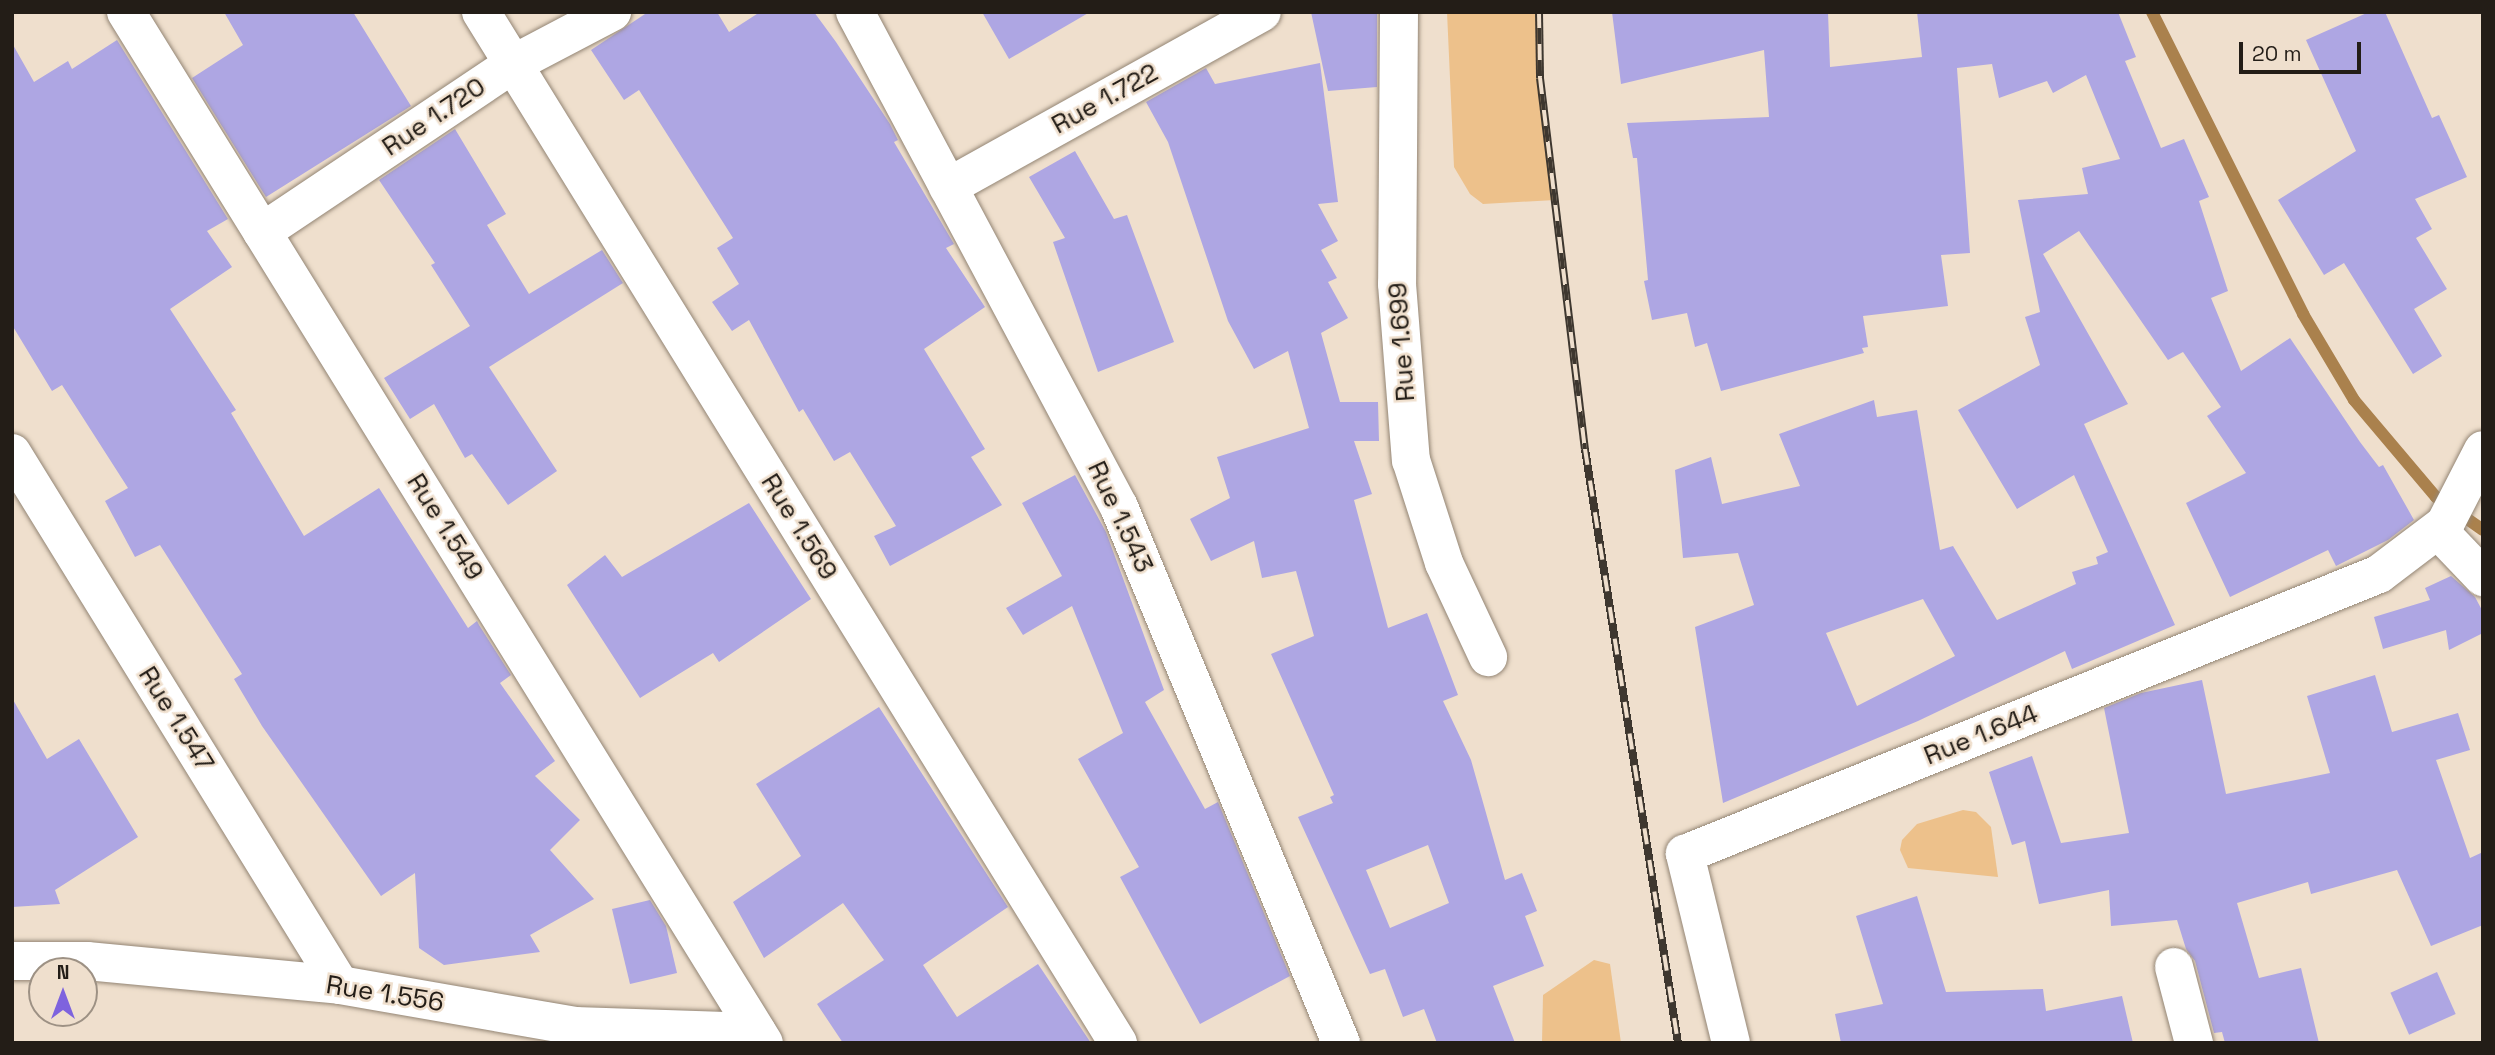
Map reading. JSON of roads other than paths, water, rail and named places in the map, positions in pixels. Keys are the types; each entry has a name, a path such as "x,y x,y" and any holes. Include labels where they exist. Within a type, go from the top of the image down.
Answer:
{"street":[{"name":"Rue 1.549","path":"125,12 761,1037"},
{"name":"Rue 1.569","path":"481,12 1118,1043"},
{"name":"Rue 1.720","path":"262,232 513,64 612,12"},
{"name":"Rue 1.543","path":"855,12 1119,507 1327,1033"},
{"name":"Rue 1.722","path":"948,187 1262,12"},
{"name":"Rue 1.699","path":"1399,12 1396,284 1411,460 1444,563 1488,657"},
{"path":"2483,450 2448,517 2483,577"},
{"name":"Rue 1.547","path":"12,453 340,985"},
{"name":"Rue 1.644","path":"1731,1043 1685,854 2379,574 2448,517"},
{"name":"Rue 1.556","path":"12,961 87,961 340,985 575,1026 761,1037"},
{"path":"2174,967 2194,1043"}],"waterway":[{"path":"2152,12 2303,314 2354,400 2436,497 2483,530"}],"railway":[{"path":"1539,12 1540,78 1585,449 1678,1043"}]}
